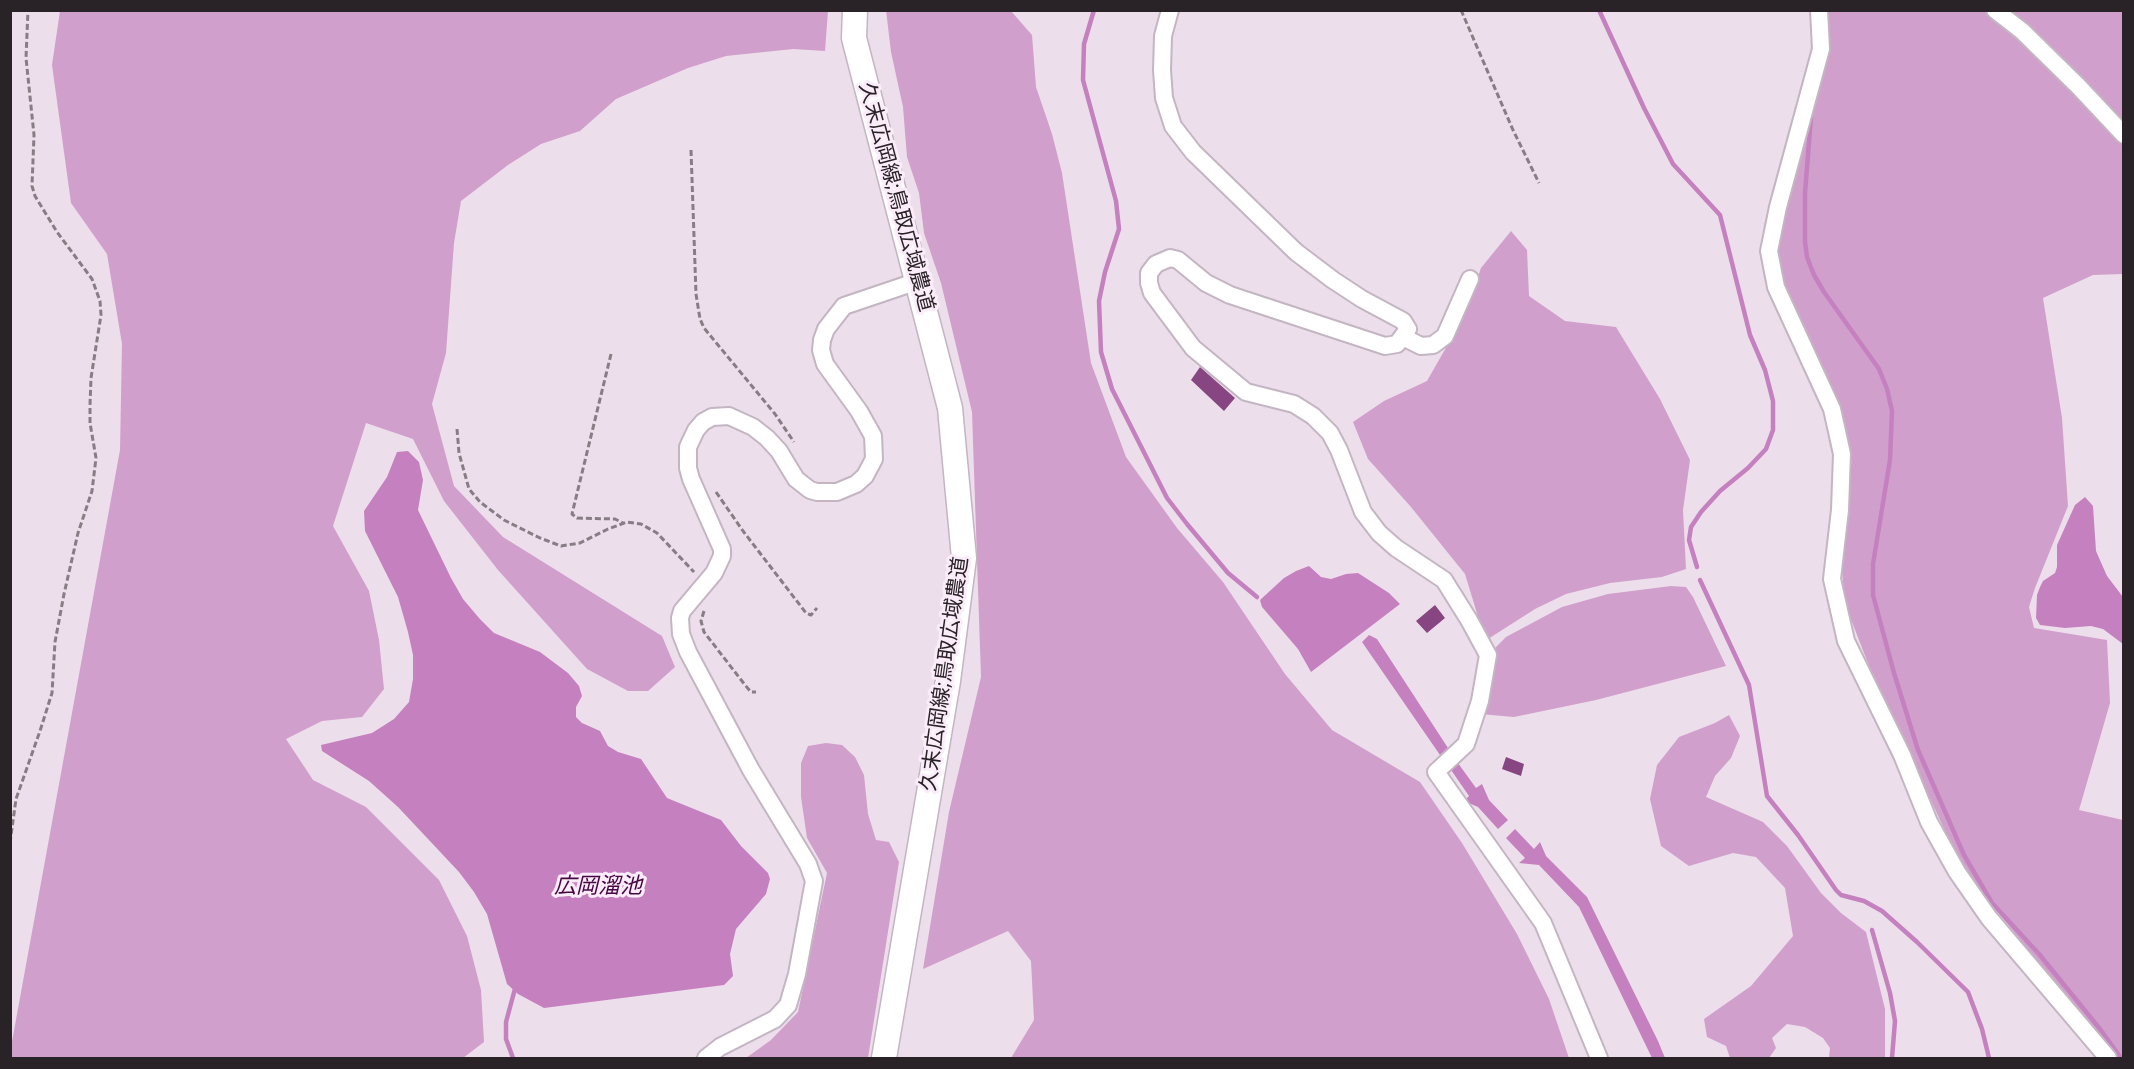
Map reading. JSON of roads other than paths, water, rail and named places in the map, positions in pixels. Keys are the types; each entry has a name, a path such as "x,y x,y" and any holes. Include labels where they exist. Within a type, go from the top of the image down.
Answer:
{"street":[{"name":"久末広岡線;鳥取広域農道","path":"855,10 854,38 950,408 964,558 948,681 884,1059"},
{"path":"1170,10 1163,36 1162,70 1164,98 1173,126 1193,152 1296,252 1362,299 1403,321 1408,329 1397,344 1385,346 1230,295 1206,283 1178,260 1170,258 1156,264 1149,273 1152,293 1193,348 1246,392 1294,404 1313,416 1330,433 1363,512 1396,548 1444,580 1469,620 1488,656 1480,701 1466,744 1436,772 1543,923 1599,1059"},
{"path":"1819,10 1821,49 1778,207 1769,251 1776,287 1832,409 1842,454 1840,510 1832,579 1846,641 1902,755 1929,822 1957,872 1989,918 2108,1059"},
{"path":"1995,10 2022,30 2124,135"},
{"path":"1403,337 1421,346 1433,345 1445,336 1470,279"},
{"path":"706,1059 720,1047 775,1019 788,1005 797,974 814,881 808,864 751,770 688,652 681,634 682,611 714,573 722,556 722,549 688,468 688,447 696,430 703,422 712,417 729,416 753,427 767,438 779,451 796,479 810,490 837,492 856,484 865,476 874,459 873,436 825,364 821,350 822,340 826,329 844,306 918,281"}],"water":[{"name":"広岡溜池","path":"408,451 419,462 423,480 418,510 451,578 463,599 479,618 494,633 540,652 568,673 579,686 582,696 576,707 576,717 582,723 600,731 608,746 618,752 641,759 667,798 721,820 741,846 768,873 770,879 766,894 736,929 730,954 733,976 724,985 544,1008 518,994 507,984 487,914 459,872 398,807 369,781 322,751 321,745 372,733 394,719 409,702 413,679 413,655 408,632 398,597 365,531 364,511 387,477 397,452"},
{"path":"2085,497 2093,506 2096,551 2107,576 2123,597 2123,644 2103,629 2091,626 2065,628 2040,625 2036,618 2037,595 2040,587 2043,581 2055,573 2057,567 2057,545 2075,505"},
{"path":"1309,566 1321,577 1331,579 1358,573 1389,593 1400,604 1311,672 1298,649 1262,607 1260,600 1284,578"},
{"path":"1369,635 1377,639 1448,748 1440,755 1362,642"},
{"path":"1455,759 1476,788 1482,784 1489,800 1508,820 1498,829 1478,807 1464,801 1469,796 1449,767"},
{"path":"1515,829 1534,849 1540,842 1546,856 1587,897 1665,1058 1652,1058 1579,907 1539,865 1519,863 1525,858 1506,838"}],"waterway":[{"path":"1094,10 1084,44 1083,80 1116,201 1119,229 1105,272 1099,301 1101,352 1112,389 1167,498 1228,573 1257,597"},
{"path":"1599,10 1644,108 1673,164 1720,215 1750,335 1765,370 1773,401 1773,430 1766,449 1748,468 1720,491 1691,527 1689,540 1697,567"},
{"path":"1811,117 1805,193 1807,257 1824,292 1879,369 1892,411 1890,460 1873,564 1873,595 1918,750 1964,855 1992,903 2039,954 2121,1058"},
{"path":"1700,580 1749,685 1767,796 1841,895 1864,901 1882,911 1968,992 1982,1029 1989,1058"},
{"path":"1872,930 1890,993 1895,1021 1892,1058"},
{"path":"513,1058 506,1039 506,1022 516,985"}]}
